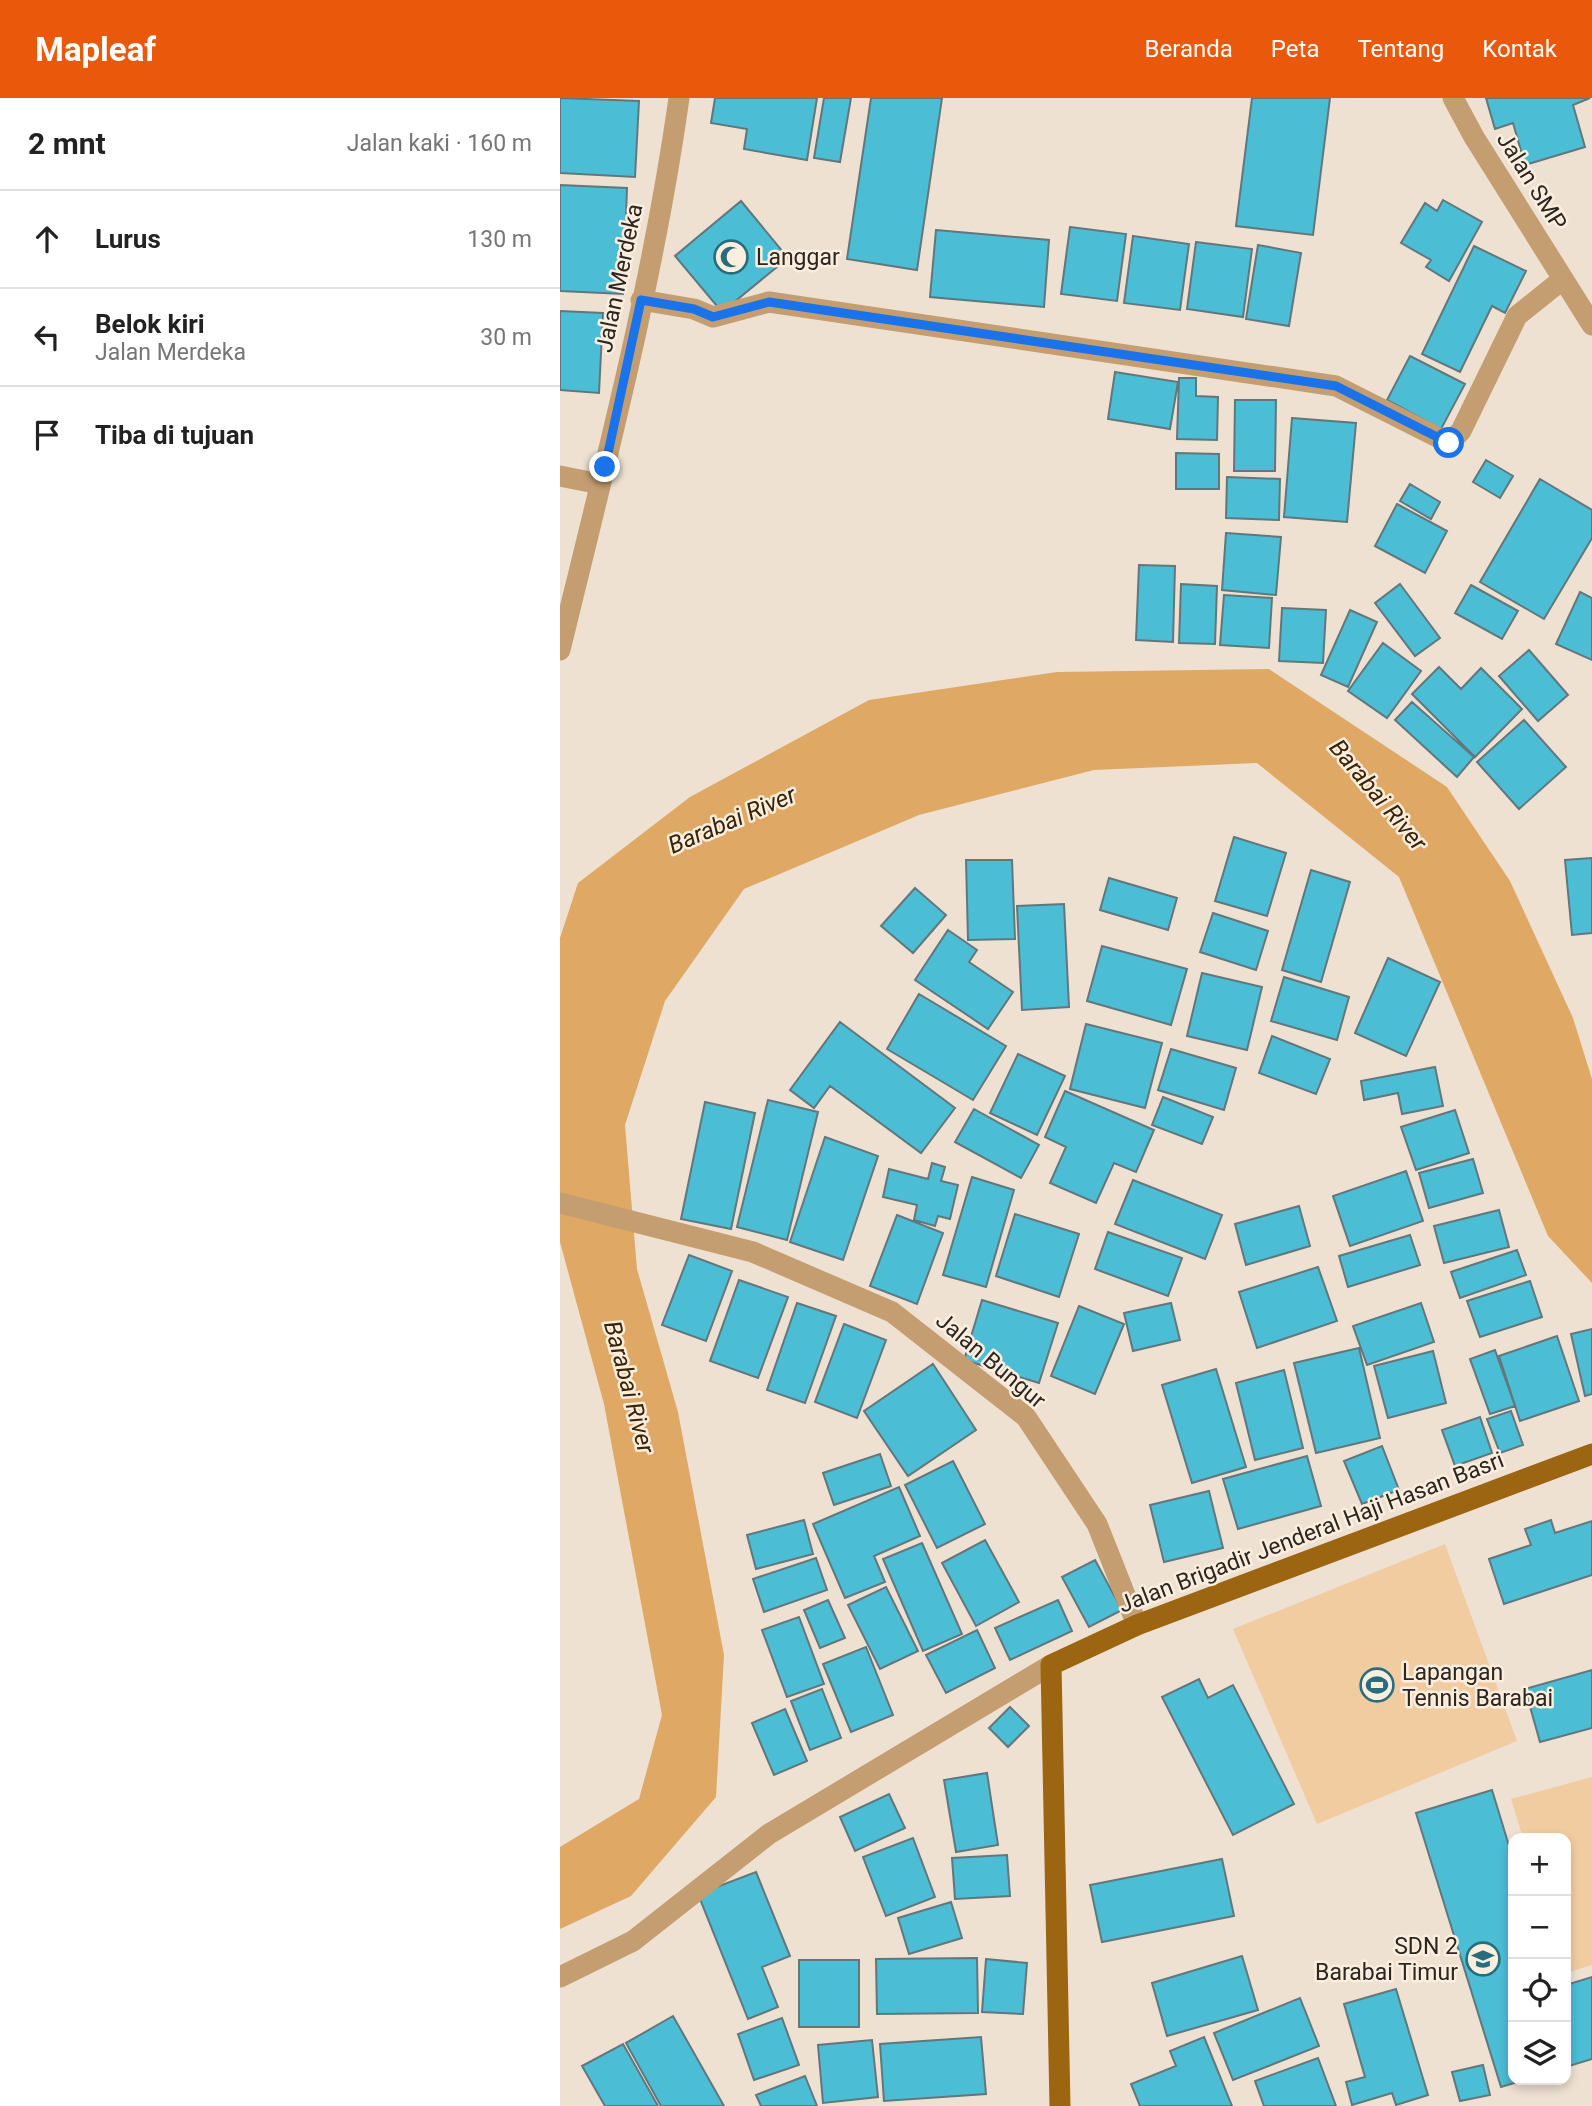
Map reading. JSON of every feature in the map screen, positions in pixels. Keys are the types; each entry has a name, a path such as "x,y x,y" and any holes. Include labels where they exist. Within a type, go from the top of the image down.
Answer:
{"main road":[{"name":"Jalan Brigadir Jenderal Haji Hasan Basri","path":"1051,1665 1137,1625 1592,1454"},
{"path":"1051,1665 1060,2106"}],"street":[{"name":"Jalan Merdeka","path":"560,650 603,476 641,300 669,169 679,98"},
{"name":"Jalan SMP","path":"1453,98 1474,137 1592,325"},
{"path":"641,300 694,309 713,317 769,302 1336,386 1449,443 1461,431 1517,316 1563,279"},
{"path":"560,476 603,476"},
{"name":"Jalan Bungur","path":"560,1203 753,1252 892,1312 1026,1417 1097,1524 1137,1625"},
{"path":"560,1978 633,1941 769,1834 1051,1665"}],"shaded area":[{"name":"Lapangan Tennis Barabai","path":"1445,1544 1517,1741 1317,1824 1233,1629"},
{"path":"1592,1777 1592,1965 1571,1971 1571,1833 1521,1833 1511,1799"}],"water":[{"name":"Barabai River","path":"1269,669 1447,787 1510,881 1573,1018 1592,1079 1592,1283 1548,1236 1399,877 1257,763 1094,770 919,815 744,889 665,1001 625,1125 637,1269 678,1412 724,1655 716,1797 631,1896 560,1929 560,1847 639,1799 662,1715 604,1404 560,1242 560,938 578,883 690,797 869,700 1057,672"}],"building":[{"path":"560,98 639,101 635,177 560,173"},
{"path":"715,98 817,98 807,160 744,149 747,129 711,123"},
{"path":"824,98 851,98 840,162 814,158"},
{"path":"871,98 942,98 917,270 847,259"},
{"path":"1252,98 1330,98 1313,235 1236,226"},
{"path":"1486,98 1590,98 1573,105 1585,147 1525,165 1513,123 1495,129"},
{"path":"560,185 627,188 623,294 560,291"},
{"path":"1443,200 1482,222 1449,281 1426,267 1431,260 1401,243 1425,203 1437,211"},
{"name":"Langgar","path":"741,201 788,258 722,312 675,256"},
{"path":"1070,227 1126,234 1117,301 1061,294"},
{"path":"936,230 1049,240 1044,307 930,297"},
{"path":"1133,236 1189,244 1180,310 1124,303"},
{"path":"1196,242 1252,249 1243,317 1187,309"},
{"path":"1258,245 1301,253 1289,326 1246,319"},
{"path":"1474,246 1526,271 1505,313 1492,306 1460,372 1422,354"},
{"path":"560,311 603,313 599,393 560,390"},
{"path":"1410,356 1465,384 1441,429 1387,400"},
{"path":"1115,372 1178,382 1170,429 1108,419"},
{"path":"1179,378 1196,378 1196,396 1218,397 1217,440 1177,439"},
{"path":"1235,400 1276,400 1275,471 1234,471"},
{"path":"1292,418 1356,423 1347,522 1284,517"},
{"path":"1176,453 1219,454 1219,489 1176,489"},
{"path":"1486,460 1513,476 1500,498 1473,482"},
{"path":"1227,477 1280,479 1279,520 1226,518"},
{"path":"1540,479 1592,510 1592,538 1544,619 1480,582"},
{"path":"1410,484 1440,502 1431,519 1400,501"},
{"path":"1397,504 1447,531 1425,573 1375,546"},
{"path":"1226,533 1281,537 1276,595 1222,590"},
{"path":"1139,565 1175,566 1173,642 1136,640"},
{"path":"1181,584 1217,586 1215,644 1179,643"},
{"path":"1400,584 1440,638 1415,656 1375,603"},
{"path":"1471,585 1518,611 1502,639 1455,613"},
{"path":"1580,592 1592,598 1592,660 1556,644"},
{"path":"1224,595 1272,598 1269,648 1220,645"},
{"path":"1282,608 1326,610 1323,663 1279,661"},
{"path":"1350,610 1377,622 1348,687 1321,675"},
{"path":"1383,643 1421,671 1387,718 1348,691"},
{"path":"1529,650 1568,695 1538,721 1499,676"},
{"path":"1439,667 1461,689 1481,668 1522,709 1475,757 1412,694"},
{"path":"1412,702 1474,757 1457,777 1395,720"},
{"path":"1524,720 1566,767 1519,809 1477,762"},
{"path":"1234,837 1286,853 1267,916 1215,901"},
{"path":"1592,858 1592,933 1572,935 1565,860"},
{"path":"966,860 1012,860 1015,939 968,940"},
{"path":"1311,870 1350,882 1321,982 1282,970"},
{"path":"1109,878 1177,898 1168,930 1100,910"},
{"path":"915,888 946,915 913,953 881,926"},
{"path":"1064,904 1069,1007 1022,1010 1017,906"},
{"path":"1213,913 1268,931 1256,970 1200,952"},
{"path":"948,930 977,950 969,962 1013,992 988,1029 915,980"},
{"path":"1102,946 1187,969 1171,1025 1087,1001"},
{"path":"1388,958 1440,982 1406,1056 1355,1033"},
{"path":"1202,973 1262,987 1247,1050 1187,1036"},
{"path":"1284,977 1349,997 1337,1040 1271,1021"},
{"path":"919,994 1006,1046 973,1100 887,1049"},
{"path":"840,1022 955,1108 921,1153 830,1086 814,1108 790,1090"},
{"path":"1086,1024 1162,1043 1145,1108 1070,1089"},
{"path":"1272,1036 1330,1059 1316,1094 1259,1073"},
{"path":"1171,1049 1236,1068 1224,1110 1158,1090"},
{"path":"1018,1054 1065,1076 1037,1135 990,1113"},
{"path":"1435,1067 1443,1106 1402,1114 1398,1093 1364,1100 1361,1081"},
{"path":"1065,1091 1154,1130 1136,1172 1114,1163 1096,1203 1050,1183 1066,1147 1045,1137"},
{"path":"1163,1097 1213,1117 1202,1144 1152,1125"},
{"path":"768,1100 818,1112 787,1240 737,1227"},
{"path":"705,1102 755,1113 731,1229 681,1219"},
{"path":"974,1109 1039,1145 1021,1178 955,1142"},
{"path":"1455,1110 1469,1153 1416,1170 1401,1127"},
{"path":"825,1137 878,1156 843,1260 790,1242"},
{"path":"1473,1159 1483,1193 1429,1208 1419,1173"},
{"path":"932,1163 945,1167 941,1181 958,1185 950,1219 938,1216 935,1226 914,1220 917,1205 883,1197 889,1169 928,1179"},
{"path":"1406,1171 1423,1221 1350,1246 1333,1196"},
{"path":"972,1177 1014,1190 986,1287 943,1275"},
{"path":"1133,1180 1222,1215 1205,1259 1115,1224"},
{"path":"1299,1206 1310,1246 1246,1265 1235,1224"},
{"path":"1499,1210 1509,1247 1444,1263 1434,1226"},
{"path":"1015,1214 1079,1234 1059,1297 996,1276"},
{"path":"897,1215 943,1233 917,1304 870,1286"},
{"path":"1108,1232 1182,1258 1168,1296 1095,1269"},
{"path":"1410,1235 1420,1265 1348,1287 1339,1256"},
{"path":"1517,1250 1526,1275 1460,1298 1451,1272"},
{"path":"689,1255 732,1271 706,1341 662,1325"},
{"path":"1318,1267 1337,1321 1257,1348 1239,1292"},
{"path":"739,1280 788,1297 758,1378 710,1361"},
{"path":"1530,1281 1542,1317 1480,1337 1467,1301"},
{"path":"982,1300 1058,1323 1039,1383 964,1360"},
{"path":"797,1303 836,1316 805,1403 767,1390"},
{"path":"1171,1303 1180,1340 1133,1351 1124,1313"},
{"path":"1421,1303 1434,1342 1367,1365 1353,1326"},
{"path":"1079,1306 1124,1324 1095,1394 1051,1376"},
{"path":"844,1324 886,1340 857,1418 815,1402"},
{"path":"1592,1329 1592,1394 1585,1396 1571,1334"},
{"path":"1557,1336 1579,1401 1520,1421 1499,1356"},
{"path":"1359,1348 1380,1438 1316,1453 1294,1363"},
{"path":"1495,1350 1515,1406 1490,1414 1470,1359"},
{"path":"1433,1351 1446,1403 1388,1418 1374,1366"},
{"path":"933,1364 976,1430 908,1476 864,1411"},
{"path":"1216,1369 1246,1467 1192,1483 1162,1385"},
{"path":"1284,1370 1303,1448 1255,1460 1236,1383"},
{"path":"1511,1411 1523,1445 1500,1453 1487,1419"},
{"path":"1480,1417 1492,1453 1455,1466 1442,1430"},
{"path":"1382,1446 1399,1490 1362,1504 1344,1461"},
{"path":"880,1454 891,1486 834,1505 823,1473"},
{"path":"1307,1456 1321,1506 1238,1529 1223,1479"},
{"path":"953,1461 985,1524 937,1548 905,1485"},
{"path":"899,1487 920,1536 874,1556 885,1582 845,1598 813,1524"},
{"path":"1209,1491 1223,1548 1164,1562 1150,1505"},
{"path":"804,1520 813,1554 756,1569 747,1535"},
{"path":"1551,1520 1555,1533 1592,1521 1592,1575 1504,1604 1489,1559 1531,1545 1525,1529"},
{"path":"985,1540 1019,1602 976,1626 942,1563"},
{"path":"922,1543 962,1634 923,1651 883,1559"},
{"path":"816,1558 827,1590 764,1612 753,1579"},
{"path":"1095,1560 1122,1610 1089,1627 1062,1577"},
{"path":"886,1587 918,1651 880,1669 848,1605"},
{"path":"828,1600 845,1638 820,1648 804,1610"},
{"path":"1058,1600 1072,1631 1010,1660 995,1628"},
{"path":"799,1617 824,1684 787,1697 762,1630"},
{"path":"977,1630 995,1668 946,1693 926,1655"},
{"path":"866,1647 893,1715 851,1732 823,1664"},
{"path":"1592,1670 1592,1728 1540,1742 1525,1689"},
{"path":"1199,1679 1208,1698 1233,1685 1294,1804 1233,1835 1162,1697"},
{"path":"822,1689 841,1738 810,1750 791,1701"},
{"path":"1010,1707 1029,1726 1008,1747 989,1728"},
{"path":"785,1709 807,1761 774,1775 752,1723"},
{"path":"987,1773 998,1845 956,1852 944,1780"},
{"path":"1492,1790 1508,1843 1508,2085 1501,2087 1416,1813"},
{"path":"889,1794 905,1828 855,1851 840,1817"},
{"path":"913,1838 935,1897 886,1916 863,1857"},
{"path":"1007,1855 1010,1896 955,1899 952,1858"},
{"path":"1222,1859 1234,1916 1102,1942 1090,1885"},
{"path":"756,1872 790,1956 762,1967 778,2007 748,2019 698,1894"},
{"path":"951,1902 962,1938 909,1954 898,1918"},
{"path":"1242,1956 1258,2010 1167,2036 1152,1983"},
{"path":"977,1958 978,2013 877,2014 876,1959"},
{"path":"986,1959 1027,1963 1023,2014 982,2012"},
{"path":"799,1960 859,1960 859,2027 799,2027"},
{"path":"1592,1977 1592,2059 1571,2065 1571,2022 1571,1983"},
{"path":"1396,1989 1428,2095 1396,2105 1392,2093 1352,2105 1346,2082 1365,2077 1344,2004"},
{"path":"1300,1998 1319,2046 1233,2080 1214,2033"},
{"path":"673,2016 724,2106 661,2106 626,2043"},
{"path":"782,2018 799,2065 754,2080 738,2034"},
{"path":"981,2037 986,2094 884,2101 880,2044"},
{"path":"1204,2037 1232,2106 1140,2106 1131,2084 1176,2066 1170,2051"},
{"path":"872,2040 878,2097 823,2103 818,2045"},
{"path":"623,2044 658,2106 605,2106 582,2066"},
{"path":"1318,2058 1336,2106 1264,2106 1255,2081"},
{"path":"1483,2065 1490,2095 1460,2101 1452,2072"},
{"path":"805,2076 817,2106 761,2106 756,2095"}],"place":[{"name":"Langgar","path":"731,257"},
{"name":"Lapangan Tennis Barabai","path":"1377,1685"},
{"name":"SDN 2 Barabai Timur","path":"1483,1959"}],"route":[{"path":"605,467 641,300 694,309 713,317 769,302 1039,341 1164,363 1336,386 1449,443"}]}
